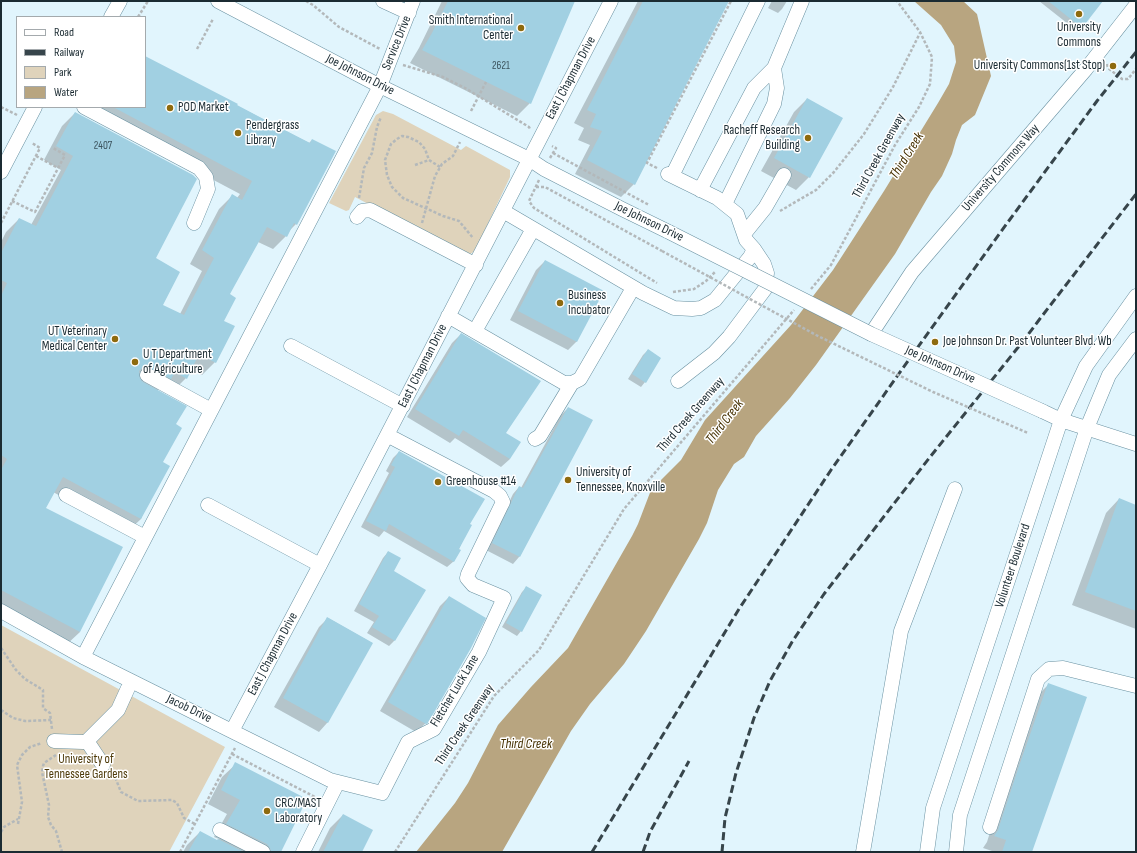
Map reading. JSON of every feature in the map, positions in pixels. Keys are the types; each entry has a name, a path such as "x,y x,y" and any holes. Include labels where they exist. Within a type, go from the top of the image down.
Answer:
{"street":[{"path":"112,16 120,1"},
{"path":"383,1 411,7"},
{"name":"East J Chapman Drive","path":"237,733 320,565 611,1"},
{"path":"678,381 714,353 729,337 765,289 767,273 764,264 746,240 737,214 717,198 670,175 758,1"},
{"path":"700,190 754,88 774,68 802,1"},
{"name":"Joe Johnson Drive","path":"223,2 380,86 529,159 544,169 622,209 871,334 1061,420 1136,444"},
{"name":"University Commons Way","path":"871,334 912,272 1086,69 1136,4"},
{"name":"Service Drive","path":"83,657 380,86 411,7"},
{"path":"725,204 774,104 777,88 774,68"},
{"path":"1,172 34,108"},
{"path":"86,108 199,168 206,177 208,189 194,223"},
{"path":"744,234 765,208 784,175"},
{"path":"360,214 370,210 476,265"},
{"path":"502,211 633,288 674,308 701,308 715,300 750,257 754,249"},
{"path":"475,331 533,229"},
{"path":"448,316 564,383 572,383 580,379 633,288"},
{"name":"Volunteer Boulevard","path":"927,852 933,808 1061,420 1086,366 1136,296"},
{"path":"956,852 960,815 1087,428 1109,375 1136,339"},
{"path":"291,346 403,406"},
{"path":"147,375 211,410"},
{"path":"535,439 540,436 572,383"},
{"name":"Fletcher Luck Lane","path":"382,793 408,742 434,729 479,652 504,598 472,585 468,578 468,574 502,506 500,496 494,491 387,435"},
{"path":"863,852 901,631 955,489"},
{"path":"66,495 145,537"},
{"path":"208,505 320,565"},
{"name":"Jacob Drive","path":"1,611 83,657 334,781 382,793"},
{"path":"990,827 1038,679 1049,669 1063,668 1136,686"},
{"path":"54,741 87,741 118,710 128,688"},
{"path":"87,741 103,765"},
{"path":"303,852 328,803 334,781"},
{"path":"220,830 263,852"}],"path":[{"path":"139,16 148,1"},
{"path":"306,1 339,27 392,55 398,63 443,77 465,88 529,127 532,134"},
{"path":"670,175 647,163 731,1"},
{"name":"Third Creek Greenway","path":"807,294 831,265 895,145 919,107 930,84 932,57 920,32 897,1"},
{"path":"197,49 213,19"},
{"path":"1106,64 1108,68 1122,79 1128,79 1136,69"},
{"path":"471,111 486,82"},
{"path":"360,214 358,197 364,168 372,153 377,127 381,117"},
{"path":"440,167 429,160 425,148 419,142 408,136 396,138 391,144 385,160 387,175 392,187 403,198 443,216 459,221 467,232 477,241"},
{"path":"1,223 40,148 30,141"},
{"path":"416,234 424,216 435,176 440,167 453,156 460,142"},
{"path":"12,201 35,212 65,155 53,148"},
{"path":"553,153 650,205"},
{"path":"36,156 58,168"},
{"path":"415,165 429,160"},
{"path":"536,187 545,187 816,335 933,392 1028,433"},
{"name":"Third Creek Greenway","path":"395,852 494,696 539,650 624,509 798,306"},
{"path":"1,648 16,670 25,679 43,690 43,708"},
{"path":"1,710 13,718 25,721 51,720"},
{"path":"180,852 232,754 237,733"},
{"path":"18,824 22,802 17,764 22,755 30,747 54,741"},
{"path":"232,754 328,803"},
{"path":"50,759 43,766 42,779 49,805 48,818 56,831 62,852"},
{"path":"103,765 115,777 121,792 138,801 163,799 172,800 177,803 184,818 195,824"},
{"path":"1,832 4,826 19,819"}],"shaded area":[{"name":"University of Tennessee, Knoxville","path":"1,1 1136,1 1136,852 1,852"}],"green space":[{"path":"383,111 393,114 461,150 466,146 510,170 510,177 475,251 467,256 355,197 349,210 346,211 329,203 376,115"},
{"name":"University of Tennessee Gardens","path":"1,625 225,747 169,852 1,852"}],"water":[{"name":"Third Creek","path":"914,1 963,1 977,14 991,76 975,115 962,125 952,154 942,176 895,254 816,365 790,398 756,436 744,457 734,464 718,490 707,523 699,539 646,631 624,664 590,704 571,731 502,852 416,852 455,803 468,783 498,725 568,648 632,536 651,490 681,460 705,420 791,325 833,270 938,103 949,84 956,62 954,46 941,25"}],"building":[{"path":"448,1 575,1 531,104 422,50"},
{"path":"643,1 729,1 635,185 587,160 602,131 590,127 596,114 587,110"},
{"name":"University Commons","path":"1048,1 1103,1 1082,28"},
{"name":"UT Veterinary Medical Center","path":"146,57 310,143 312,139 336,151 297,225 294,223 287,237 267,227 230,294 236,298 224,321 235,326 216,363 199,354 187,379 175,372 171,379 147,367 142,368 139,371 140,379 143,382 187,406 176,424 182,428 163,462 170,466 141,519 63,477 46,508 123,547 80,632 1,590 1,470 7,459 1,455 1,296 7,283 1,280 1,253 19,218 36,226 73,156 56,146 75,112 193,175 197,179 156,258 180,272 163,305 184,315 214,258 202,250 232,194 242,200 252,181 115,108 146,108"},
{"name":"Racheff Research Building","path":"807,98 843,118 810,178 774,158"},
{"name":"Business Incubator","path":"545,260 604,291 577,342 518,311"},
{"path":"461,333 541,381 506,433 521,442 510,459 463,430 459,436 415,409"},
{"path":"648,349 661,358 646,383 632,374"},
{"path":"568,407 593,420 520,557 492,543 519,486 523,488"},
{"path":"399,451 485,499 470,524 472,525 454,562 389,524 386,531 366,521 395,467 391,465"},
{"path":"1119,498 1136,505 1136,611 1085,592"},
{"path":"388,551 401,558 394,571 426,590 395,641 372,627 379,616 359,604"},
{"path":"526,586 542,595 522,632 506,623"},
{"path":"449,596 486,618 471,648 428,723 426,724 388,702"},
{"path":"327,617 373,643 328,723 283,698"},
{"path":"1048,683 1087,697 1032,852 1002,852 1006,840 994,836 998,830"},
{"name":"CRC/MAST Laboratory","path":"235,762 307,799 281,852 271,852 267,844 226,824 240,800 221,790"},
{"path":"343,814 373,830 362,852 323,852"},
{"path":"200,831 217,840 218,839 244,852 188,852"}],"railway":[{"path":"592,852 739,609 831,470 1008,222 1097,101 1136,52"},
{"path":"722,852 725,818 736,773 754,718 770,681 792,642 824,594 930,457 1024,340 1136,194"},
{"path":"643,852 650,832 689,761"}],"place":[{"name":"University Commons","path":"1079,14"},
{"name":"Smith International Center","path":"521,28"},
{"name":"University Commons(1st Stop)","path":"1113,66"},
{"name":"POD Market","path":"170,108"},
{"name":"Pendergrass Library","path":"238,133"},
{"name":"Racheff Research Building","path":"808,138"},
{"name":"Business Incubator","path":"560,303"},
{"name":"UT Veterinary Medical Center","path":"115,339"},
{"name":"Joe Johnson Dr. Past Volunteer Blvd. Wb","path":"935,342"},
{"name":"U T Department of Agriculture","path":"135,362"},
{"name":"University of Tennessee, Knoxville","path":"568,480"},
{"name":"Greenhouse #14","path":"438,482"},
{"name":"CRC/MAST Laboratory","path":"267,811"}]}
